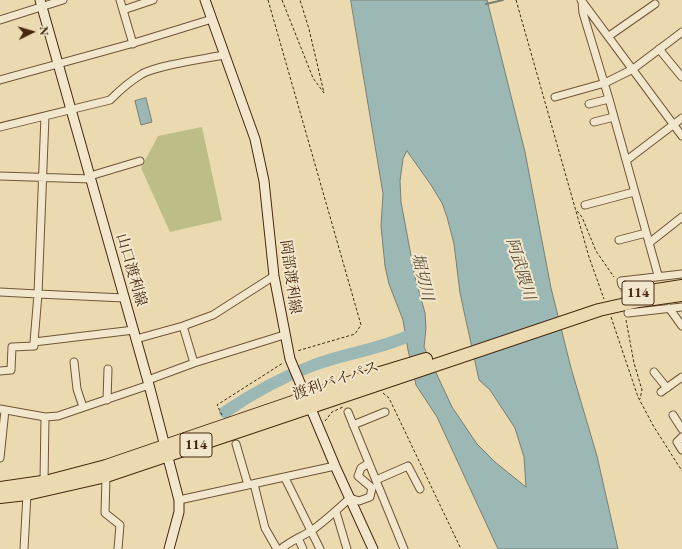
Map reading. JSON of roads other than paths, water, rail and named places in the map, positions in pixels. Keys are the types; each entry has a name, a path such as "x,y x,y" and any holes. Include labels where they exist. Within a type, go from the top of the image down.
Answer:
{"highway":[{"name":"渡利バイパス","path":"0,488 44,481 166,450 642,292 682,286"},
{"name":"渡利バイパス","path":"602,305 682,295"},
{"name":"渡利バイパス","path":"0,496 27,494 106,476 166,450"}],"main road":[{"name":"岡部渡利線","path":"205,0 255,139 260,158 274,276 284,335 290,359 335,466 373,549"},
{"name":"山口渡利線","path":"41,4 134,330 179,500 179,512 169,549"}],"street":[{"path":"1,17 41,4 63,0"},
{"path":"120,0 133,44"},
{"path":"123,10 153,0"},
{"path":"581,0 682,136"},
{"path":"581,0 583,13 605,83 658,275"},
{"path":"609,36 655,4"},
{"path":"0,80 133,44 212,19"},
{"path":"555,96 605,83 633,69 682,32"},
{"path":"660,49 682,77"},
{"path":"0,127 71,108 110,100 119,90 142,74 157,69 224,55"},
{"path":"589,104 609,99"},
{"path":"0,371 12,370 12,347 34,346 38,294 45,116"},
{"path":"594,122 614,116"},
{"path":"627,160 682,118"},
{"path":"0,176 91,178 140,161"},
{"path":"584,205 634,192"},
{"path":"649,243 682,217"},
{"path":"619,240 646,233"},
{"path":"619,283 621,281 658,275 682,274"},
{"path":"136,340 213,315 274,276"},
{"path":"0,292 124,298"},
{"path":"626,314 682,307"},
{"path":"669,308 682,326"},
{"path":"183,326 194,363"},
{"path":"34,342 134,330"},
{"path":"0,458 2,409 45,417 58,416 107,400 194,363 284,335"},
{"path":"74,362 77,389 83,407"},
{"path":"107,400 108,369"},
{"path":"654,372 664,390 682,377"},
{"path":"346,410 354,426 404,549"},
{"path":"354,426 385,412"},
{"path":"673,416 682,429"},
{"path":"44,481 45,417"},
{"path":"682,437 677,442 682,450"},
{"path":"236,444 265,528 277,549"},
{"path":"281,549 310,531 336,512 350,498 359,501 370,497 372,488 358,476 361,468 369,463"},
{"path":"179,500 335,466"},
{"path":"376,480 408,466 420,489"},
{"path":"106,476 105,513 120,526 118,549"},
{"path":"285,478 320,549"},
{"path":"24,549 27,494"},
{"path":"336,512 347,549"},
{"path":"298,538 303,549"}],"water":[{"name":"阿武隈川","path":"351,0 487,0 525,152 551,288 571,368 597,456 618,549 498,549 437,417 416,385 403,320 389,284 385,266 381,226 383,194","holes":["407,151 442,203 454,244 460,293 479,380 490,390 515,428 524,457 526,487 495,462 477,444 452,407 424,347 426,328 425,313 415,277 401,202 400,181 403,159"]},
{"path":"146,98 152,122 141,125 135,101"}],"waterway":[{"path":"486,4 503,0"},
{"name":"堀切川","path":"225,412 246,398 302,370 413,334 413,326"}],"tunnel":[{"path":"622,285 627,307"}]}
